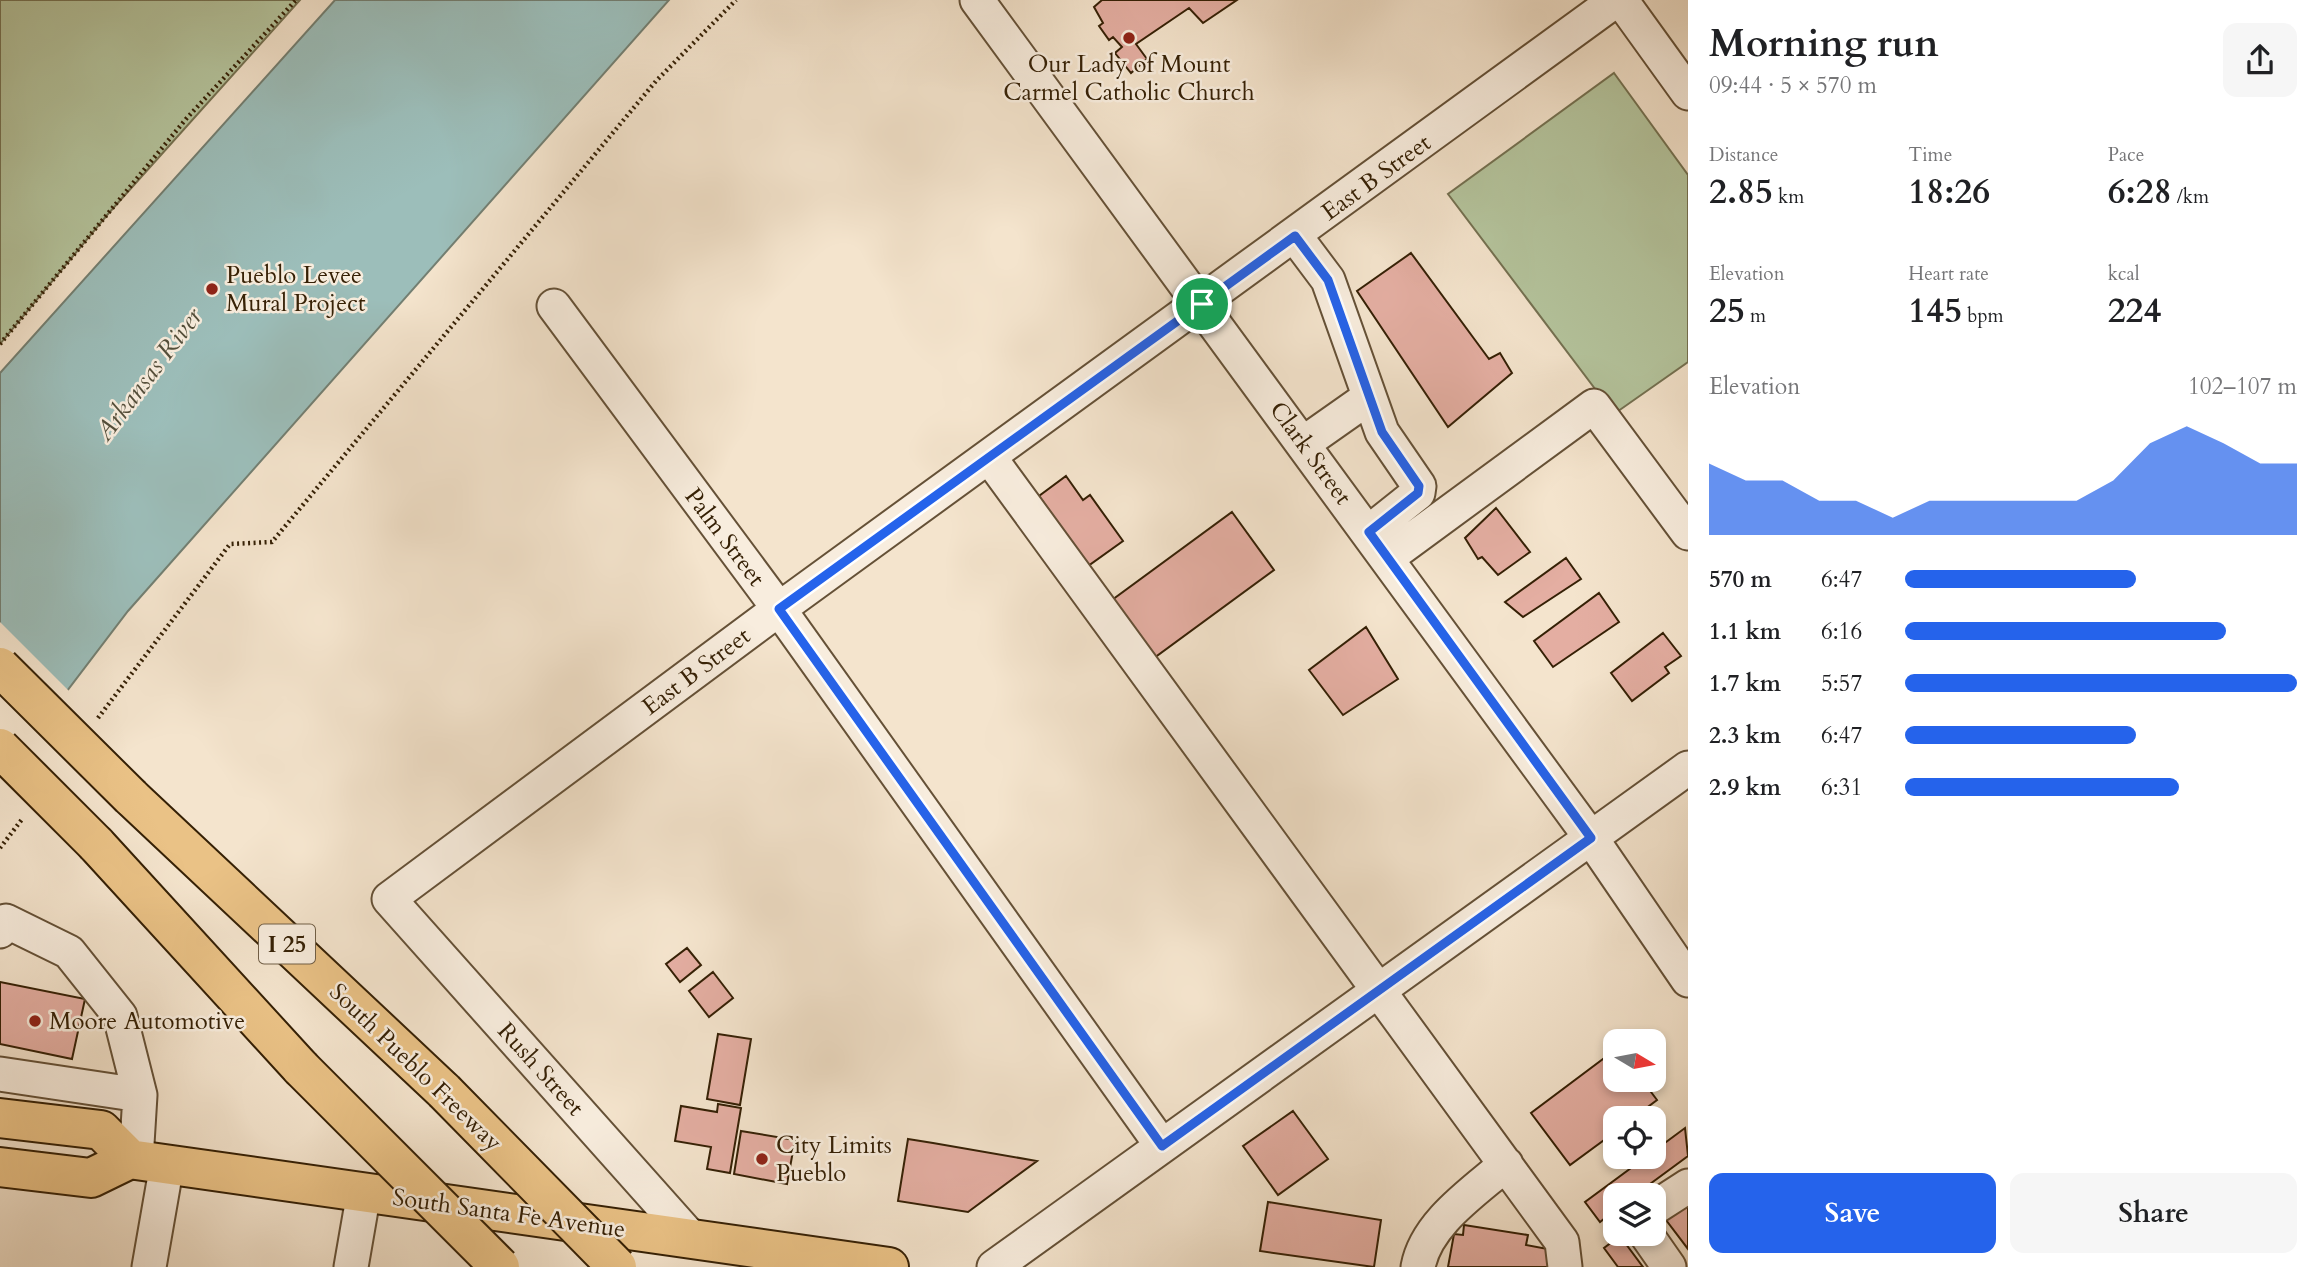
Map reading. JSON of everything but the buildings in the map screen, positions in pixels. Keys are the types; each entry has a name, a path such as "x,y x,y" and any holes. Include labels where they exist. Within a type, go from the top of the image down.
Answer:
{"main road":[{"name":"South Pueblo Freeway","path":"0,667 131,797 444,1091 617,1267"},
{"path":"0,748 96,844 301,1068 500,1267"},
{"path":"0,1118 101,1130 144,1161"},
{"path":"0,1167 92,1178 144,1161"},
{"name":"South Santa Fe Avenue","path":"144,1161 889,1267"}],"street":[{"name":"Clark Street","path":"977,0 1591,838 1688,980"},
{"name":"East B Street","path":"390,899 779,609 1619,0"},
{"path":"1619,0 1688,93"},
{"path":"1295,236 1328,280 1382,432 1419,490 1378,545"},
{"name":"Palm Street","path":"554,306 779,609 1162,1146"},
{"path":"1304,443 1368,398"},
{"path":"1378,545 1594,406 1688,533"},
{"path":"989,458 1562,1242 1565,1267"},
{"path":"994,1267 1688,768"},
{"name":"Rush Street","path":"390,899 694,1240"},
{"path":"0,931 6,921 69,952 120,1016 140,1095 149,1267"},
{"path":"0,1074 140,1095"},
{"path":"1418,1267 1420,1255 1438,1226 1506,1164"},
{"path":"1666,1200 1688,1186"},
{"path":"351,1267 364,1192"},
{"path":"1655,1246 1669,1267"}],"path":[{"path":"0,344 187,120 296,0"},
{"path":"90,728 230,544 272,542 656,81 736,0"},
{"path":"0,848 25,815"}],"green space":[{"path":"0,0 300,0 108,214 0,344"},
{"path":"1614,73 1688,175 1688,362 1614,414 1448,194"}],"water":[{"name":"Arkansas River","path":"335,0 669,0 128,611 0,779 0,373"}],"pier":[{"path":"0,622 70,692 0,782"}],"place":[{"name":"Our Lady of Mount Carmel Catholic Church","path":"1129,38"},
{"name":"Pueblo Levee Mural Project","path":"212,289"},
{"name":"Moore Automotive","path":"35,1021"},
{"name":"City Limits Pueblo","path":"762,1159"}],"route":[{"path":"1295,236 1328,280 1382,432 1419,486 1418,493 1369,532 1591,838 1162,1146 779,609 1202,304 1295,236"}]}
